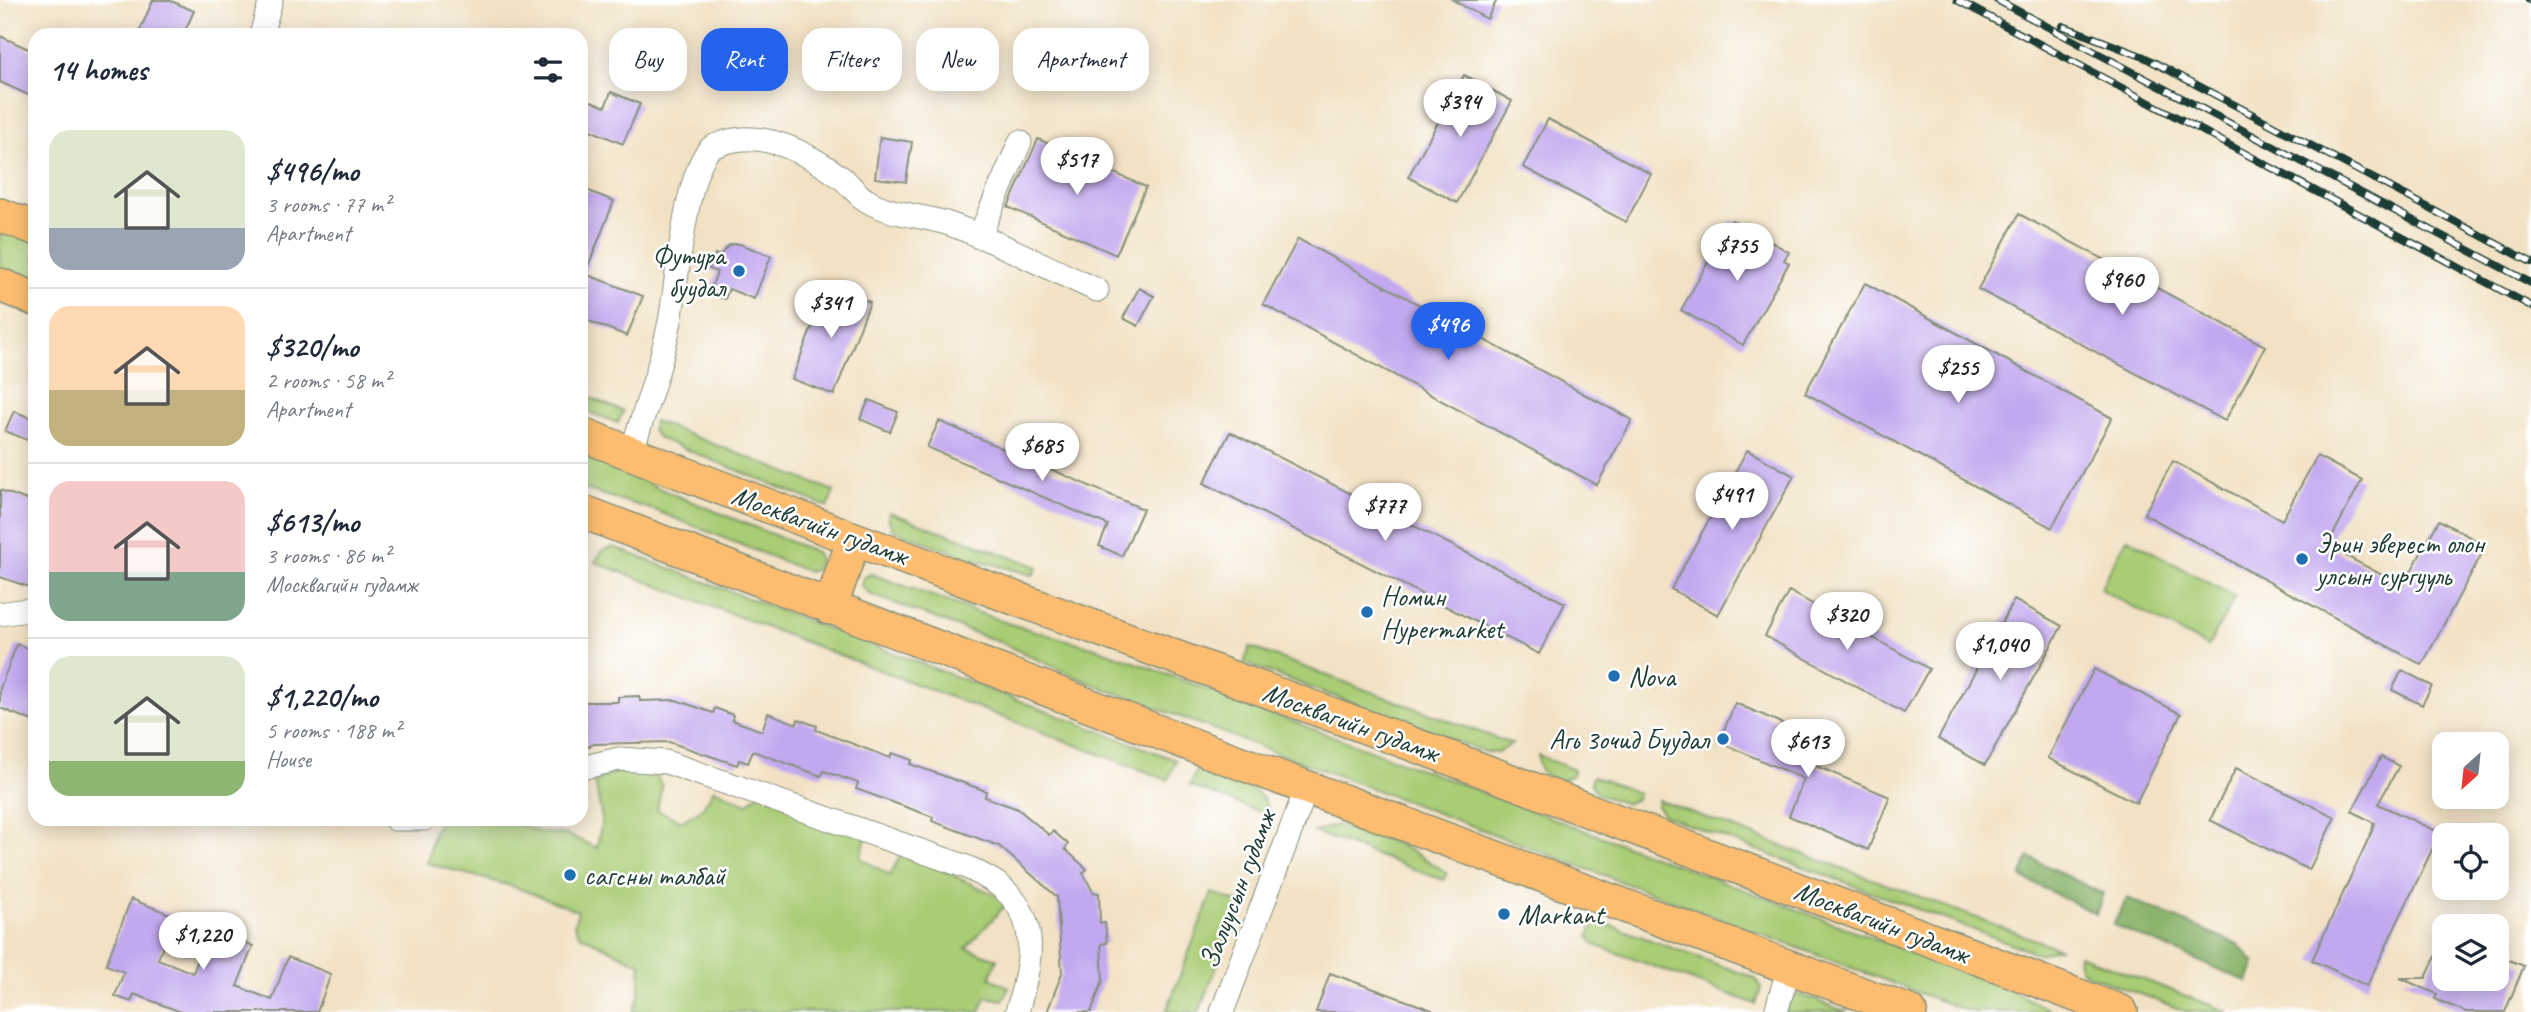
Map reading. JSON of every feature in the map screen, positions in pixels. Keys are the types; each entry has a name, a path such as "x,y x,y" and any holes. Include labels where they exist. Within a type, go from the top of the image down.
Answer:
{"highway":[{"path":"0,215 28,225"},
{"path":"0,285 28,296"},
{"name":"Москвагийн гудамж","path":"588,437 853,539 1450,758 2120,1012"},
{"path":"588,514 830,608 1910,1012"},
{"path":"830,608 853,539"}],"street":[{"path":"263,28 271,0"},
{"path":"631,453 670,321 691,195 702,163 712,147 741,138 769,141 808,155 844,179 866,200 894,211 951,224 1097,290"},
{"path":"979,237 1020,142"},
{"path":"0,614 28,610"},
{"path":"588,766 619,759 666,762 967,867 997,884 1020,908 1031,940 1029,970 1017,1012"},
{"name":"Залуусын гудамж","path":"1222,1012 1307,787"},
{"path":"1776,1012 1790,967"}],"green space":[{"path":"0,229 28,239 28,281 0,271"},
{"path":"588,397 623,411 618,423 588,412"},
{"path":"654,421 834,491 828,507 660,439 652,431"},
{"path":"588,453 665,491 816,552 818,565 815,570 809,572 657,511 588,490"},
{"path":"889,512 1038,567 1033,575 966,557 893,530 888,518"},
{"path":"2127,538 2235,597 2208,647 2100,589"},
{"path":"613,547 1176,760 1168,780 595,562 602,551"},
{"path":"871,574 1010,624 1099,649 2002,986 2054,1012 1972,1012 1954,1006 1087,682 1002,643 869,594 861,585 864,577"},
{"path":"1250,647 1512,744 1497,753 1485,752 1244,663"},
{"path":"1538,755 1574,770 1572,775 1560,781 1546,776 1539,765"},
{"path":"1197,768 1230,778 1252,789 1267,804 1269,815 1190,786"},
{"path":"653,769 662,787 657,810 682,821 702,809 714,789 747,804 765,789 868,832 860,858 890,875 904,849 1009,901 966,948 997,959 990,978 1009,987 1003,1000 986,997 980,1012 633,1012 639,996 641,964 580,935 574,925 578,911 515,887 427,863 437,826 523,826 540,832 568,835 597,848 602,819 595,781 618,772"},
{"path":"1593,776 1638,793 1636,799 1626,804 1597,794 1591,783"},
{"path":"1658,800 2058,948 2039,954 1665,816 1657,806"},
{"path":"1336,825 1366,832 1394,843 1447,873 1443,880 1314,832"},
{"path":"2029,857 2103,894 2096,914 2021,877"},
{"path":"1212,893 1241,903 1199,1012 1166,1012"},
{"path":"2127,898 2238,944 2255,963 2248,982 2113,925"},
{"path":"1601,922 1755,978 1761,988 1756,1004 1595,945 1589,937 1592,928"},
{"path":"2079,955 2228,1012 2188,1012 2088,975 2080,966"},
{"path":"1795,995 1802,995 1847,1012 1785,1012 1790,999"}],"building":[{"path":"153,0 169,0 194,11 186,28 141,28"},
{"path":"1453,0 1497,0 1487,19"},
{"path":"0,36 28,49 28,95 0,82"},
{"path":"1464,75 1512,101 1457,203 1408,177"},
{"path":"611,92 640,104 623,144 588,129 588,100 605,107"},
{"path":"1548,119 1651,174 1626,222 1523,167"},
{"path":"880,137 912,142 906,182 875,178"},
{"path":"1038,139 1146,187 1116,255 1008,207"},
{"path":"588,191 614,201 588,266"},
{"path":"2019,214 2265,346 2225,421 1978,289"},
{"path":"1732,220 1789,252 1784,260 1789,263 1743,345 1681,310"},
{"path":"1298,239 1632,420 1597,485 1263,304"},
{"name":"Футура буудал","path":"733,244 740,244 771,256 754,299 729,289 725,299 709,293 717,272 709,269 715,254 719,256"},
{"path":"588,275 643,296 627,336 588,321"},
{"path":"1865,283 2112,418 2052,528 1805,393"},
{"path":"828,285 870,302 834,395 792,379"},
{"path":"1139,288 1154,296 1138,326 1123,318"},
{"path":"869,400 898,412 890,432 860,419"},
{"path":"14,411 28,417 28,440 5,431"},
{"path":"939,421 1143,509 1122,556 1099,546 1108,525 927,447"},
{"path":"1230,432 1565,603 1539,654 1204,483"},
{"path":"1747,450 1794,476 1718,615 1671,589"},
{"path":"2317,456 2362,480 2327,546 2403,586 2439,520 2486,546 2422,665 2144,514 2173,461 2282,520"},
{"path":"0,490 28,500 28,587 0,577"},
{"path":"1789,591 1929,669 1904,713 1765,636"},
{"path":"2014,600 2062,626 1985,765 1938,739"},
{"path":"17,644 28,648 28,719 0,708 0,688"},
{"path":"2094,669 2181,714 2136,803 2048,758"},
{"path":"2402,670 2432,686 2422,705 2392,690"},
{"path":"639,696 640,701 676,700 713,713 715,708 733,715 732,720 762,731 768,713 797,724 798,719 817,726 816,730 890,758 892,753 912,760 910,764 986,791 985,797 1018,809 1049,835 1053,831 1068,844 1065,849 1087,869 1083,873 1093,892 1099,893 1100,923 1105,923 1107,943 1101,944 1103,980 1091,1012 1047,1012 1062,973 1057,897 999,846 932,821 933,817 856,789 858,783 824,771 821,776 753,751 748,763 739,760 737,765 669,742 594,744 588,747 588,702 618,702 618,697"},
{"path":"1735,703 1807,734 1797,758 1890,797 1868,850 1789,816 1804,779 1719,742"},
{"path":"2381,757 2399,766 2378,804 2432,829 2432,850 2367,986 2312,960 2372,831 2374,823 2352,811"},
{"path":"2236,768 2335,817 2309,870 2210,820"},
{"path":"131,899 175,916 158,959 193,973 210,929 253,946 237,986 272,1000 288,957 331,974 317,1012 181,1012 134,994 131,1002 115,996 124,972 106,965"},
{"path":"2509,960 2524,966 2505,1012 2466,1012 2435,999 2437,994 2400,978 2426,978 2432,964 2432,991 2509,991"},
{"path":"1330,973 1432,1010 1432,1012 1316,1012"}],"railway":[{"path":"1957,0 2531,306"},
{"path":"1997,0 2531,283"},
{"path":"2063,26 2144,57 2531,262"}],"place":[{"name":"Футура буудал","path":"739,271"},
{"name":"Эрин эверест олон улсын сургууль","path":"2302,559"},
{"name":"Номин Hyрermarket","path":"1367,612"},
{"name":"Nova","path":"1614,676"},
{"name":"Агь 3очид Буудал","path":"1723,739"},
{"name":"сагсны талбай","path":"570,875"},
{"name":"Markant","path":"1504,914"}]}
